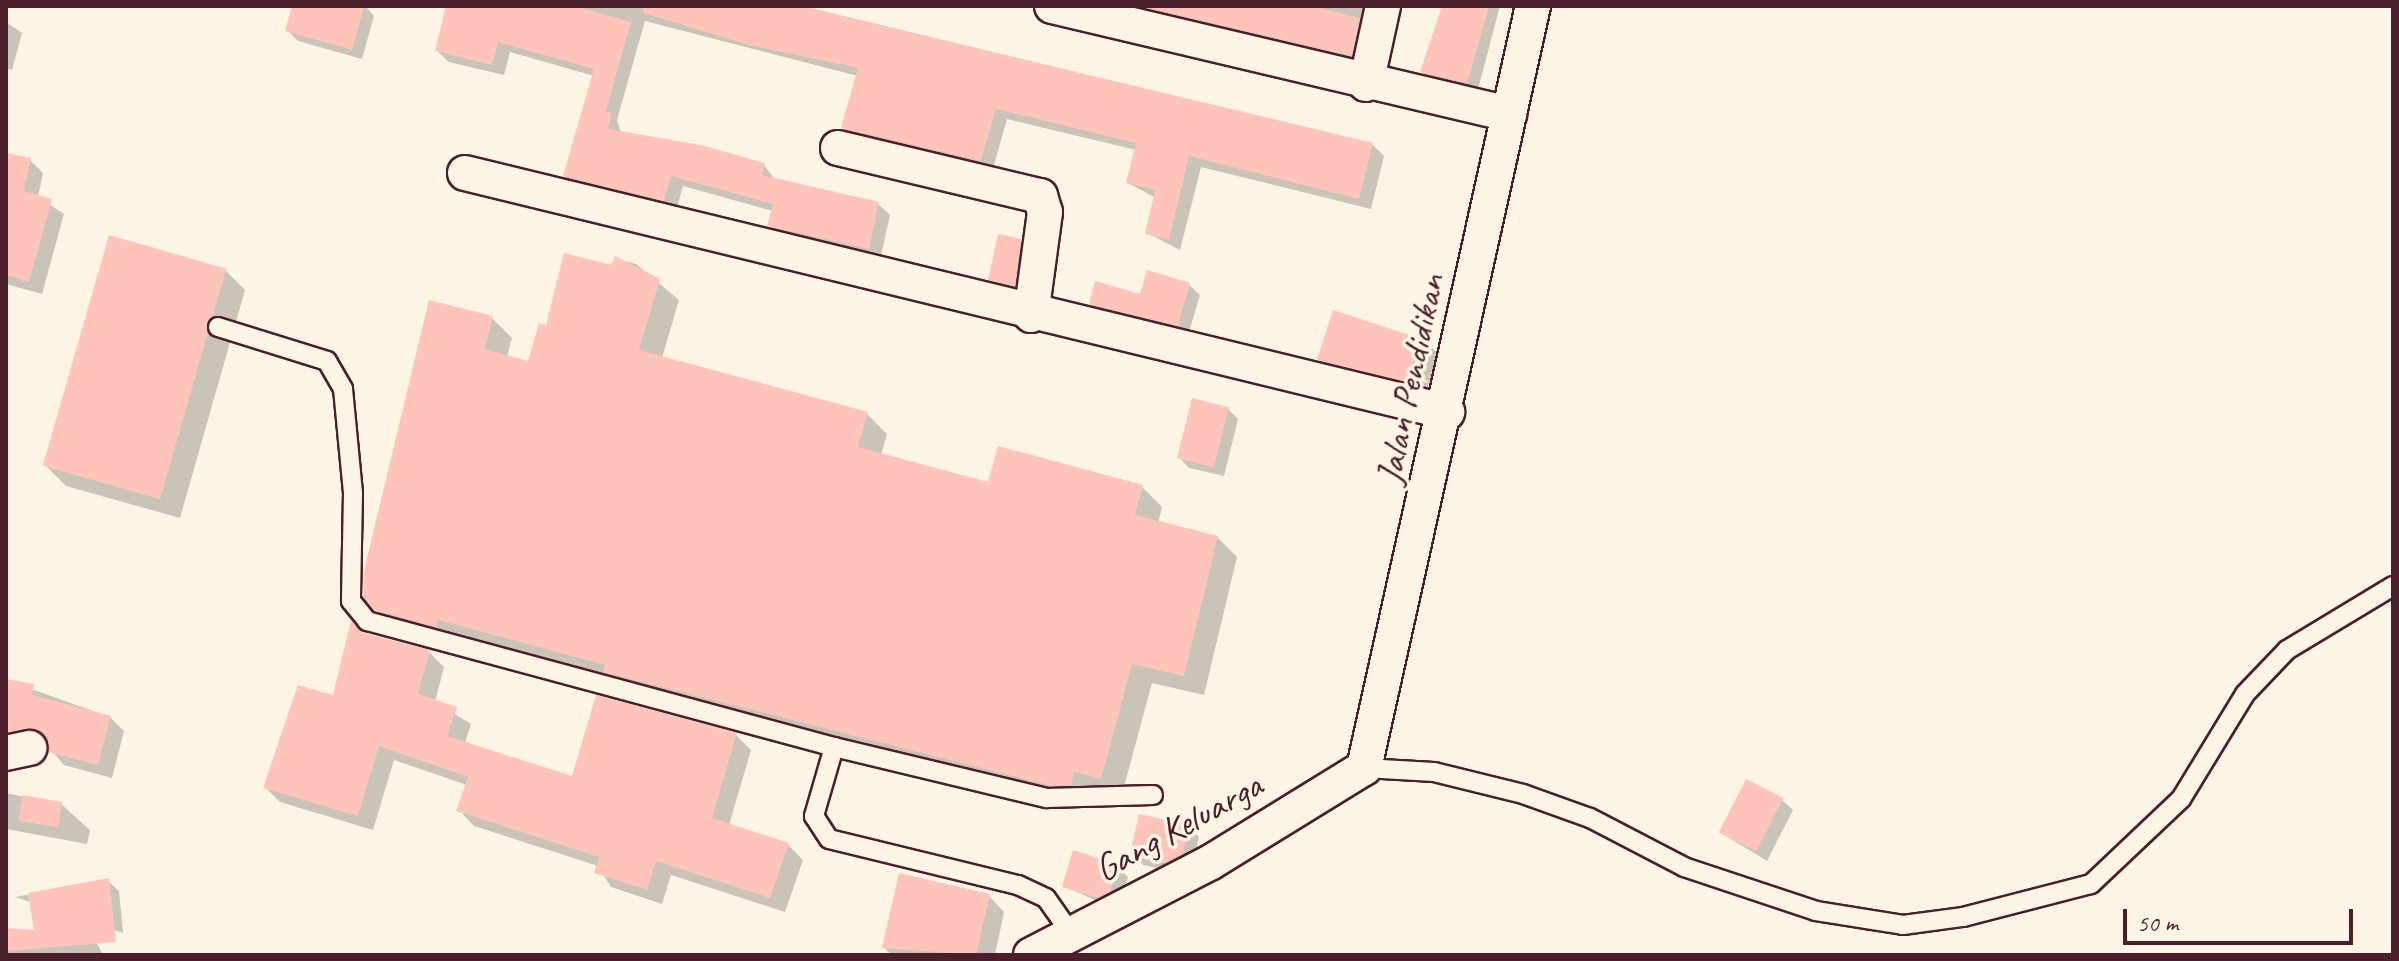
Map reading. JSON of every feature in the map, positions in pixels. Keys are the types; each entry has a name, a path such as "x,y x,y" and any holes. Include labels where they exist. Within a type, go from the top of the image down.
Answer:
{"street":[{"path":"1053,6 1366,84 1509,114"},
{"path":"1366,84 1383,6"},
{"name":"Jalan Pendidikan","path":"1364,768 1447,412 1533,6"},
{"path":"838,148 1040,196 1045,212 1031,315"},
{"path":"465,173 1031,315 1447,412"},
{"name":"Gang Keluarga","path":"1031,955 1070,932 1211,862 1364,768"}],"lane":[{"path":"218,327 314,354 327,361 343,389 353,493 351,601 367,621 834,747 1047,798 1153,795"},
{"path":"1364,768 1434,772 1523,794 1590,818 1684,867 1816,911 1903,925 1963,917 2091,884 2181,799 2245,694 2287,650 2393,586"},
{"path":"834,747 814,816 829,839 1018,885 1053,904 1070,932"}],"building":[{"path":"292,6 364,6 352,50 285,31"},
{"path":"446,6 575,6 631,22 606,111 612,113 608,129 701,145 765,163 762,175 879,202 869,249 767,226 773,204 671,176 664,201 563,176 594,69 498,42 492,65 435,51"},
{"path":"644,6 800,6 1373,143 1359,199 1189,156 1169,240 1145,234 1155,190 1126,183 1136,143 996,109 981,161 841,128 858,68 749,45 643,13"},
{"path":"1139,6 1312,6 1360,18 1352,56"},
{"path":"1442,6 1489,6 1467,83 1420,72"},
{"path":"6,153 31,158 24,191 52,199 29,282 6,275"},
{"path":"998,234 1021,239 1015,286 988,280"},
{"path":"109,235 226,269 160,499 43,466"},
{"path":"564,253 612,265 615,256 660,279 639,350 868,412 858,447 988,482 998,446 1143,485 1135,515 1218,536 1184,676 1132,664 1101,779 1074,772 1071,785 1052,786 603,672 605,665 438,620 436,627 374,610 363,597 364,571 429,300 493,316 485,349 528,361 539,323 546,325"},
{"path":"1147,270 1190,283 1178,326 1089,304 1095,281 1140,294"},
{"path":"1333,310 1428,341 1412,390 1317,359"},
{"path":"1192,398 1229,407 1214,467 1177,458"},
{"path":"351,621 364,633 430,650 418,694 457,707 447,736 572,776 596,695 737,733 712,818 789,843 770,898 656,861 647,890 594,873 599,857 456,811 468,777 379,746 358,816 263,788 298,685 333,695"},
{"path":"6,679 34,684 32,695 111,716 98,765 48,752 36,729 6,733"},
{"path":"1746,779 1783,798 1756,852 1719,832"},
{"path":"23,795 62,802 58,828 18,821"},
{"path":"1139,814 1189,825 1183,854 1166,863 1130,855"},
{"path":"1073,850 1118,864 1110,892 1098,898 1062,887"},
{"path":"899,873 990,894 976,955 882,948"},
{"path":"109,878 116,942 6,951 6,928 34,930 28,893"}]}
